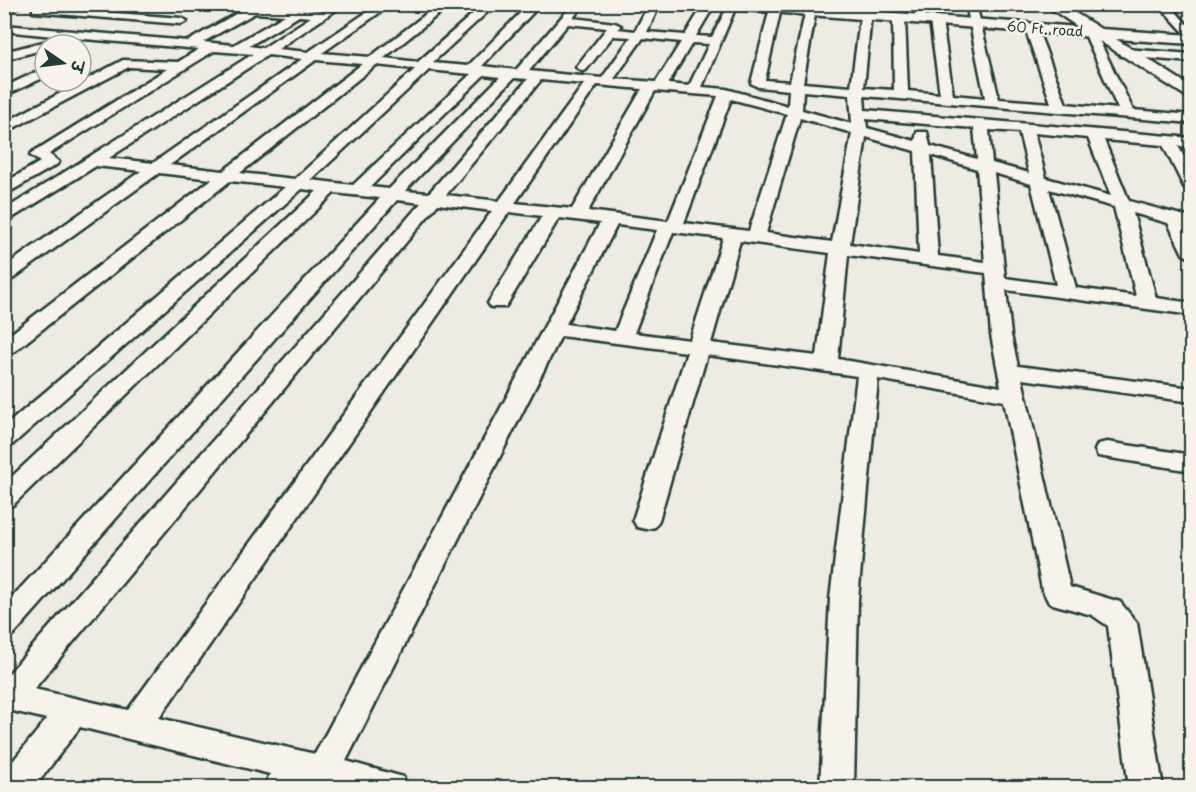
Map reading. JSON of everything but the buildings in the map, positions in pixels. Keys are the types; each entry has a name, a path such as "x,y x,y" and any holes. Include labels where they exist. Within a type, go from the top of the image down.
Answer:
{"street":[{"path":"4,10 19,4"},
{"path":"4,38 38,31 104,4"},
{"path":"192,4 323,15"},
{"path":"4,218 340,4"},
{"path":"4,276 387,4"},
{"path":"4,350 228,177 446,4"},
{"path":"4,440 297,185 491,4"},
{"path":"355,192 477,70 536,4"},
{"path":"381,786 300,775 135,726 7,695 430,200 579,4"},
{"path":"135,726 503,208 594,76 639,35 655,4"},
{"path":"577,216 656,85 689,39 710,4"},
{"path":"971,4 993,102"},
{"path":"1050,4 1191,96"},
{"path":"1163,4 1191,39"},
{"path":"694,89 734,5"},
{"name":"60 Ft. road","path":"734,5 867,10 899,18 921,12 936,21 1191,39"},
{"path":"145,40 211,6"},
{"path":"59,32 167,7"},
{"path":"751,99 758,83 776,7"},
{"path":"756,238 795,111 796,87 811,8"},
{"path":"191,44 253,9"},
{"path":"37,10 181,21"},
{"path":"827,364 840,249 861,122 857,92 867,10"},
{"path":"238,48 297,13"},
{"path":"899,18 901,95"},
{"path":"565,20 615,25 609,32 594,76"},
{"path":"936,21 947,99"},
{"path":"1177,22 1191,23"},
{"path":"4,28 72,33"},
{"path":"1031,28 1060,108"},
{"path":"609,32 716,41"},
{"path":"1095,33 1127,113"},
{"path":"93,35 524,74 594,76 726,93 795,111 861,122 919,119 1191,143"},
{"path":"4,190 51,162 40,158 38,155 42,152 213,46"},
{"path":"4,56 33,48"},
{"path":"1125,52 1191,58"},
{"path":"4,56 33,60"},
{"path":"4,129 127,63 179,66"},
{"path":"1143,64 1191,68"},
{"path":"4,626 391,196 524,74"},
{"path":"4,92 33,78"},
{"path":"4,81 24,83"},
{"path":"758,83 1191,119"},
{"path":"622,338 726,93"},
{"path":"919,119 925,148 929,261"},
{"path":"861,122 925,148 1183,222 1191,254"},
{"path":"981,124 987,166 1000,335 1056,589 1059,595 1104,606 1117,614 1122,623 1146,788"},
{"path":"1025,128 1041,181 1068,293"},
{"path":"1094,134 1122,204 1147,302"},
{"path":"1168,141 1191,187"},
{"path":"93,160 328,189 611,219 929,261 1068,293 1191,309"},
{"path":"4,499 328,189"},
{"path":"498,303 553,213"},
{"path":"300,775 554,329 611,219"},
{"path":"646,519 733,235"},
{"path":"554,329 827,364 1014,396"},
{"path":"837,788 844,599 868,371"},
{"path":"1008,371 1191,395"},
{"path":"1107,450 1191,463"},
{"path":"13,788 73,711"}]}
